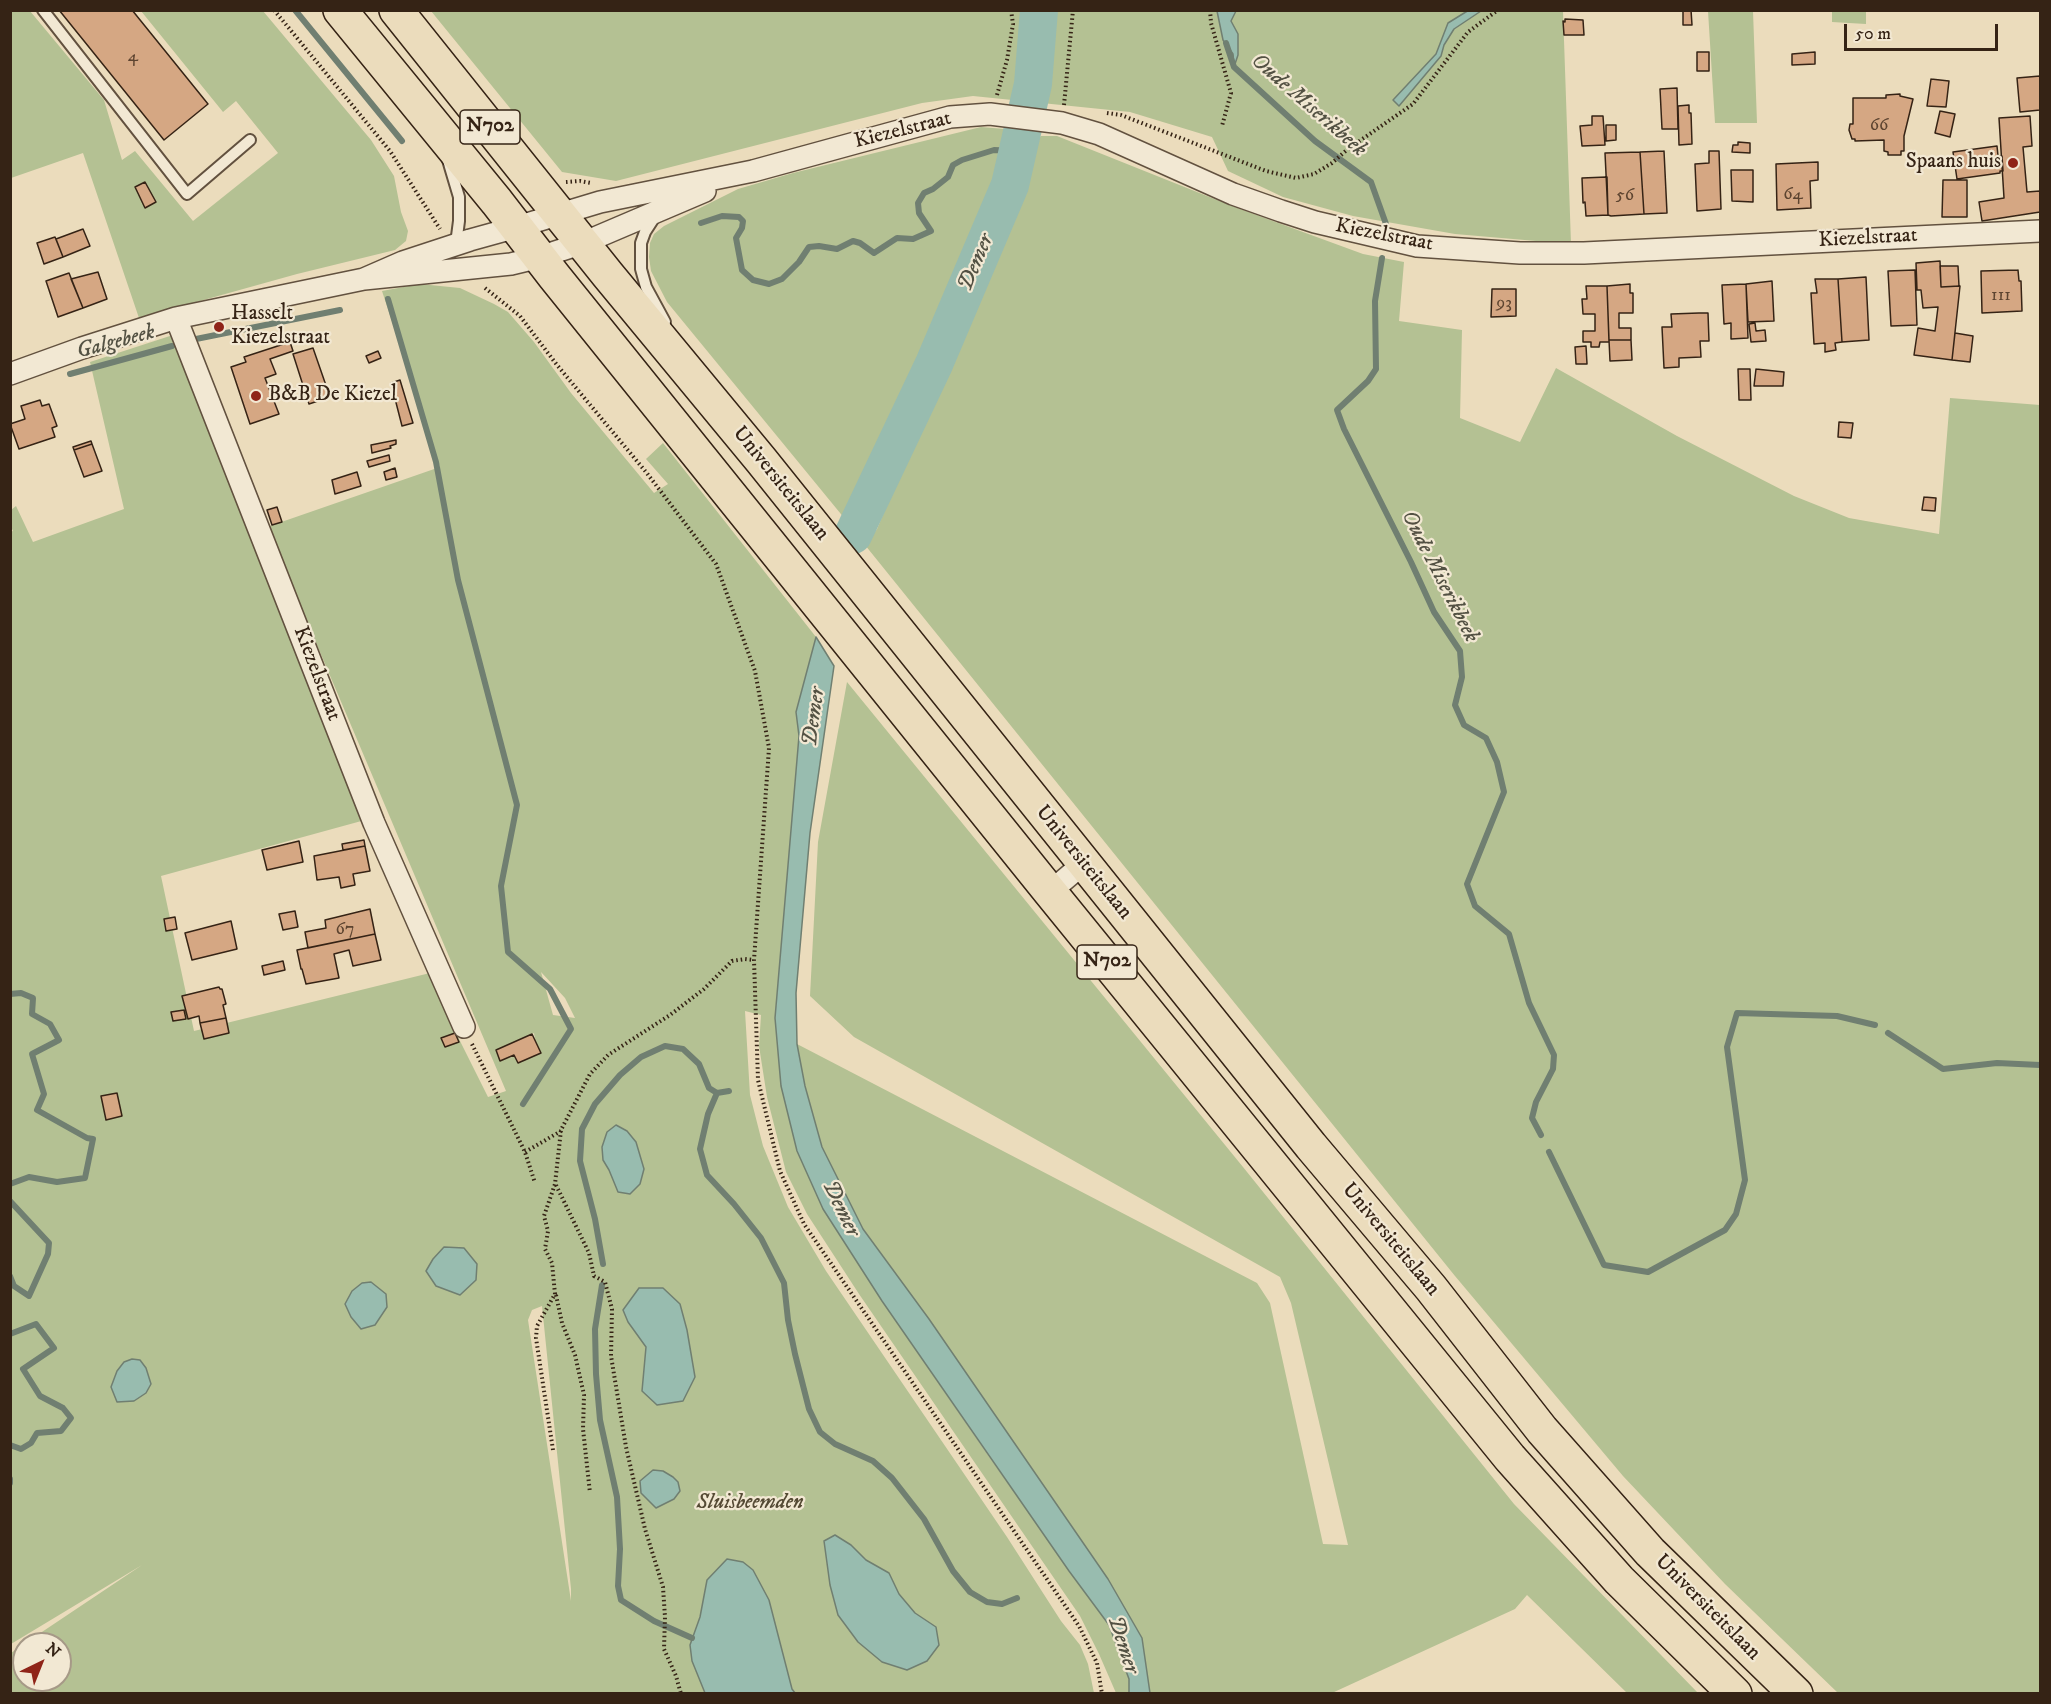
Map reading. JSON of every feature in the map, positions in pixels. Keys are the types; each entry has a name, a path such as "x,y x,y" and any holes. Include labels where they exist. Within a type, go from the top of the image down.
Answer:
{"highway":[{"name":"Universiteitslaan","path":"340,10 517,227 1050,892 1510,1458 1619,1580 1735,1694"},
{"name":"Universiteitslaan","path":"396,10 1311,1146 1431,1288 1542,1430 1650,1552 1796,1694"}],"street":[{"name":"Kiezelstraat","path":"364,279 456,244 600,202 753,171 950,117 995,115 1056,115 1062,123 1099,134 1233,194 1315,222 1417,246 1520,253 1584,253 2040,231"},
{"name":"Kiezelstraat","path":"10,374 176,318 364,279 511,264 540,257 583,243 753,171"},
{"name":"Kiezelstraat","path":"176,318 374,823 464,1027"},
{"path":"1050,892 1084,863"}],"lane":[{"path":"43,10 187,194 250,140"},
{"path":"440,134 459,198 456,244"},
{"path":"658,211 645,231 641,243 641,269 646,287 693,376"}],"path":[{"path":"274,10 390,151 438,226"},
{"path":"995,115 1007,60 1012,24 1011,10"},
{"path":"1056,115 1073,10"},
{"path":"1210,10 1210,23 1231,93 1222,126"},
{"path":"1160,129 1266,171 1296,178 1314,174 1413,104 1468,32 1498,10"},
{"path":"520,316 557,365 646,472 716,564 755,671 769,748 754,960 758,1080 780,1171 804,1224 1079,1626 1097,1663 1102,1694"},
{"path":"590,1493 583,1429 584,1395 575,1355 562,1323 555,1294 552,1263 545,1249 548,1231 544,1216 555,1184 561,1130 590,1074 608,1055 670,1015 704,989 732,961 754,960"},
{"path":"464,1027 525,1152 535,1183"},
{"path":"525,1152 561,1130"},
{"path":"555,1184 589,1252 594,1276 605,1282 612,1309 611,1356 626,1447 645,1529 663,1587 664,1649 681,1694"},
{"path":"553,1450 536,1338 537,1326 555,1294"}],"green space":[{"path":"10,11 30,11 104,100 122,160 135,151 193,221 278,153 236,101 223,112 141,11 263,11 371,140 394,176 401,212 408,231 406,241 395,250 297,274 139,318 83,153 11,178"},
{"path":"431,11 1563,11 1571,244 1455,234 1353,216 1283,197 1228,171 1212,137 1130,112 973,96 922,103 616,181 562,172"},
{"path":"1708,11 1753,11 1757,123 1715,123"},
{"path":"1832,11 1866,11 1866,24 1832,22"},
{"path":"981,127 1005,129 1007,157 1002,176 978,233 845,519 667,302 651,271 650,243 654,234 664,226 738,189 793,173"},
{"path":"1041,136 1057,136 1232,206 1363,254 1404,262 1399,321 1462,330 1460,418 1520,442 1556,368 1677,436 1794,496 1849,518 1939,534 1950,398 2040,405 2040,1693 1838,1693 1725,1584 1623,1476 1455,1276 865,545 877,529 1000,236 1026,169 1033,142"},
{"name":"Sluisbeemden","path":"420,284 460,288 508,312 534,342 571,393 654,493 668,484 646,459 663,443 816,637 796,712 799,736 775,1018 823,1209 882,1301 1109,1625 1129,1679 1129,1693 1116,1693 1080,1616 859,1294 807,1214 786,1172 767,1097 759,1046 761,1015 745,1011 750,1095 763,1146 788,1207 826,1271 1007,1537 1061,1621 1080,1645 1088,1664 1094,1693 11,1693 12,1652 12,1692 72,1692 72,1632 42,1632 142,1565 31,1632 12,1632 11,1644 10,532 13,531 11,510 16,506 33,542 124,509 90,362 173,335 365,820 161,876 194,1031 430,973 488,1097 506,1091 267,527 440,467 382,291","holes":["541,972 565,998 575,1018 553,1015","534,1033 537,1052 500,1061 496,1051","542,1306 571,1589 571,1601 528,1320 532,1310"]},
{"path":"847,682 1243,1167 1514,1504 1698,1693 1627,1693 1527,1595 1515,1609 1332,1693 1150,1693 1142,1638 1108,1579 929,1319 863,1229 822,1148 805,1086 797,1044 1257,1283 1270,1303 1323,1544 1348,1545 1291,1303 1280,1277 854,1037 810,996 818,842"}],"water":[{"path":"1469,10 1481,11 1454,29 1444,45 1441,56 1399,106 1393,100 1436,54 1448,23"},
{"path":"1029,11 1049,11 1045,52 1035,100 1021,99 1030,26"},
{"name":"Oude Miserikbeek","path":"1217,11 1236,11 1231,21 1238,34 1238,55 1234,67 1233,54 1223,40"},
{"name":"Demer","path":"816,637 834,666 810,833 796,993 797,1044 805,1086 822,1147 863,1229 929,1319 1108,1579 1142,1638 1150,1693 1129,1693 1129,1679 1109,1625 882,1301 823,1209 797,1151 781,1086 775,1018 799,736 796,712"},
{"path":"616,1125 627,1131 636,1142 644,1169 640,1184 630,1194 618,1192 603,1160 602,1147 607,1132"},
{"path":"444,1247 464,1248 477,1264 476,1280 460,1295 436,1286 426,1271"},
{"path":"371,1282 386,1294 387,1307 375,1325 361,1329 351,1317 345,1304 352,1291 362,1283"},
{"path":"639,1288 663,1288 680,1304 695,1377 683,1401 657,1405 642,1391 646,1347 628,1322 623,1310"},
{"path":"132,1359 140,1360 146,1368 151,1384 146,1393 134,1401 117,1402 111,1387 117,1371 124,1362"},
{"path":"653,1470 663,1471 673,1477 678,1482 680,1491 674,1499 656,1508 641,1493 640,1481"},
{"path":"835,1535 851,1545 866,1560 889,1573 899,1594 915,1613 936,1627 939,1645 927,1661 907,1670 882,1662 858,1642 838,1615 830,1585 824,1541"},
{"path":"727,1559 743,1562 753,1570 769,1600 792,1689 795,1693 705,1693 692,1661 690,1645 700,1617 707,1580"}],"building":[{"path":"59,10 132,10 208,104 164,140"},
{"path":"1681,10 1691,10 1692,25 1683,25"},
{"path":"1565,19 1583,20 1584,35 1564,35 1563,21 1565,22"},
{"path":"1697,52 1709,52 1709,71 1697,71"},
{"path":"1815,52 1815,64 1792,65 1792,54"},
{"path":"2040,76 2040,110 2020,112 2017,78"},
{"path":"1931,79 1949,81 1946,107 1927,106"},
{"path":"1677,88 1678,129 1662,129 1660,89"},
{"path":"1900,94 1900,96 1913,99 1904,136 1904,151 1901,151 1901,155 1888,155 1888,152 1884,151 1884,140 1855,141 1852,139 1849,130 1850,124 1853,124 1853,98 1886,98 1886,95"},
{"path":"1689,105 1692,144 1679,145 1678,106"},
{"path":"1940,111 1955,114 1950,137 1935,133"},
{"path":"1592,116 1603,116 1605,145 1582,146 1580,126 1592,125"},
{"name":"Spaans huis","path":"2030,116 2032,146 2023,147 2027,192 2040,191 2040,212 1982,221 1979,202 2004,198 1999,118"},
{"path":"1606,125 1616,125 1616,140 1606,141"},
{"path":"1738,142 1750,143 1750,153 1732,152 1733,145 1738,145"},
{"path":"1997,146 1998,156 2002,156 2003,171 1957,179 1953,152"},
{"path":"1664,151 1667,213 1644,214 1640,152"},
{"path":"1709,151 1719,151 1721,209 1697,211 1695,164 1709,163"},
{"path":"1640,152 1644,214 1608,215 1605,153"},
{"path":"1818,162 1818,180 1810,181 1811,208 1777,210 1776,164"},
{"path":"1731,170 1753,170 1753,202 1732,201"},
{"path":"1607,177 1608,215 1586,216 1582,178"},
{"path":"1943,180 1967,180 1967,217 1942,217"},
{"path":"145,182 156,202 145,208 135,187"},
{"path":"83,229 90,246 63,257 56,239"},
{"path":"55,237 63,257 44,264 37,243"},
{"path":"1940,261 1941,287 1960,286 1952,360 1914,355 1918,328 1935,331 1938,307 1923,308 1921,290 1917,290 1916,263"},
{"path":"1940,266 1958,266 1959,286 1941,287"},
{"path":"1915,270 1917,325 1891,326 1888,271"},
{"path":"2018,270 2019,281 2021,281 2022,311 1982,313 1981,271"},
{"path":"98,272 107,299 83,308 71,279"},
{"path":"69,273 83,308 58,317 46,281"},
{"path":"1866,277 1869,340 1842,342 1838,279"},
{"path":"1815,279 1838,279 1842,342 1835,343 1836,350 1825,352 1825,343 1814,344 1811,293 1817,293"},
{"path":"1772,281 1774,321 1748,322 1746,284"},
{"path":"1630,284 1630,293 1633,293 1633,313 1619,313 1619,328 1631,328 1631,340 1609,340 1607,286"},
{"path":"1746,284 1748,338 1731,339 1731,323 1724,324 1722,285"},
{"path":"1586,286 1607,286 1609,342 1600,342 1599,347 1591,347 1591,342 1583,342 1583,331 1595,331 1595,314 1583,314 1582,299 1587,299"},
{"path":"1492,289 1516,289 1516,316 1491,317"},
{"path":"1708,313 1709,341 1700,341 1701,357 1679,358 1679,367 1664,368 1662,327 1672,327 1671,314"},
{"path":"1755,323 1756,331 1765,330 1766,341 1751,342 1749,324"},
{"path":"1955,333 1973,336 1970,362 1952,360"},
{"path":"1609,340 1631,340 1632,360 1610,361"},
{"name":"B&B De Kiezel","path":"290,342 293,351 270,359 276,374 265,378 279,414 250,424 231,367 246,362 244,357"},
{"path":"1586,346 1587,364 1576,364 1575,347"},
{"path":"313,348 330,397 309,404 293,354"},
{"path":"378,351 381,358 369,363 366,356"},
{"path":"1738,369 1750,369 1751,400 1739,400"},
{"path":"1756,369 1784,372 1783,386 1754,386"},
{"path":"400,380 413,423 402,426 391,383"},
{"path":"40,400 42,406 49,404 57,426 52,428 55,437 19,449 10,424 25,419 21,406"},
{"path":"1839,422 1853,423 1851,438 1838,437"},
{"path":"396,440 396,444 390,446 391,448 372,453 371,445"},
{"path":"91,441 92,444 74,450 73,447"},
{"path":"92,444 102,471 84,477 74,450"},
{"path":"389,455 390,461 369,467 367,461"},
{"path":"395,468 397,477 386,480 384,472"},
{"path":"357,472 361,486 335,494 332,480"},
{"path":"1924,497 1936,498 1935,511 1922,510"},
{"path":"277,507 282,522 272,525 267,510"},
{"path":"364,840 365,846 343,850 342,844"},
{"path":"299,841 303,862 267,870 262,850"},
{"path":"365,846 370,871 353,874 355,885 341,888 339,877 317,880 314,856"},
{"path":"370,909 375,934 308,948 305,932 326,928 325,920"},
{"path":"295,911 298,927 283,930 279,914"},
{"path":"175,917 177,929 166,931 164,919"},
{"path":"231,921 237,949 192,960 185,933"},
{"path":"375,934 381,960 353,966 349,950 334,954 339,978 306,984 297,950"},
{"path":"283,961 285,970 264,975 262,966"},
{"path":"219,987 222,989 226,1004 223,1005 226,1018 200,1023 199,1016 188,1019 182,996"},
{"path":"184,1010 186,1019 173,1021 171,1012"},
{"path":"226,1018 229,1033 204,1039 200,1023"},
{"path":"455,1033 459,1042 445,1047 441,1038"},
{"path":"532,1034 541,1053 518,1063 514,1055 500,1061 496,1050"},
{"path":"117,1093 122,1116 106,1120 101,1096"}],"waterway":[{"path":"295,10 402,141"},
{"name":"Demer","path":"853,535 934,364 1010,185 1033,84 1039,10"},
{"name":"Oude Miserikbeek","path":"1226,43 1234,67 1315,141 1371,182 1386,224"},
{"name":"Galgebeek","path":"701,223 722,216 739,217 743,221 736,238 742,270 753,280 769,284 782,279 799,262 809,247 837,249 853,241 874,253 897,238 913,239 931,231 919,213 918,203 924,193 948,177 953,165 994,150 1017,151"},
{"name":"Oude Miserikbeek","path":"1382,258 1375,301 1376,369 1368,381 1337,410 1344,429 1434,612 1460,651 1462,677 1455,705 1464,725 1486,738 1497,762 1504,792 1467,884 1475,906 1509,934 1529,1003 1554,1055 1553,1069 1536,1102 1532,1118 1541,1135"},
{"path":"388,299 436,462 458,580 517,805 501,886 508,952 550,989 571,1029 523,1104"},
{"name":"Galgebeek","path":"196,339 340,310"},
{"name":"Galgebeek","path":"70,374 172,346"},
{"name":"Galgebeek","path":"10,994 21,993 33,998 32,1014 50,1024 59,1040 32,1054 44,1094 37,1110 87,1138 93,1139 85,1178 57,1182 29,1177 10,1184"},
{"name":"Oude Miserikbeek","path":"1549,1152 1604,1265 1648,1272 1725,1230 1736,1214 1745,1180 1727,1047 1737,1013 1837,1016 1875,1025"},
{"name":"Oude Miserikbeek","path":"1888,1033 1943,1069 1997,1063 2040,1065"},
{"path":"603,1264 595,1219 580,1161 582,1129 595,1104 620,1075 641,1057 665,1046 683,1049 699,1064 709,1088 717,1093 729,1091"},
{"path":"717,1093 708,1114 700,1149 707,1175 761,1238 784,1283 795,1354 809,1409 820,1432 835,1444 873,1461 892,1478 924,1519 953,1571 970,1592 987,1602 1002,1604 1017,1598"},
{"name":"Galgebeek","path":"10,1201 49,1243 48,1254 29,1296 14,1286 10,1276"},
{"path":"602,1285 595,1329 596,1374 600,1420 617,1497 620,1549 618,1586 621,1600 654,1621 692,1638"},
{"name":"Galgebeek","path":"10,1334 36,1324 54,1348 23,1369 40,1396 63,1408 71,1418 61,1431 37,1433 31,1443 21,1449 10,1445"}],"place":[{"name":"Spaans huis","path":"2013,163"},
{"name":"Hasselt Kiezelstraat","path":"219,327"},
{"name":"B&B De Kiezel","path":"256,396"}]}
